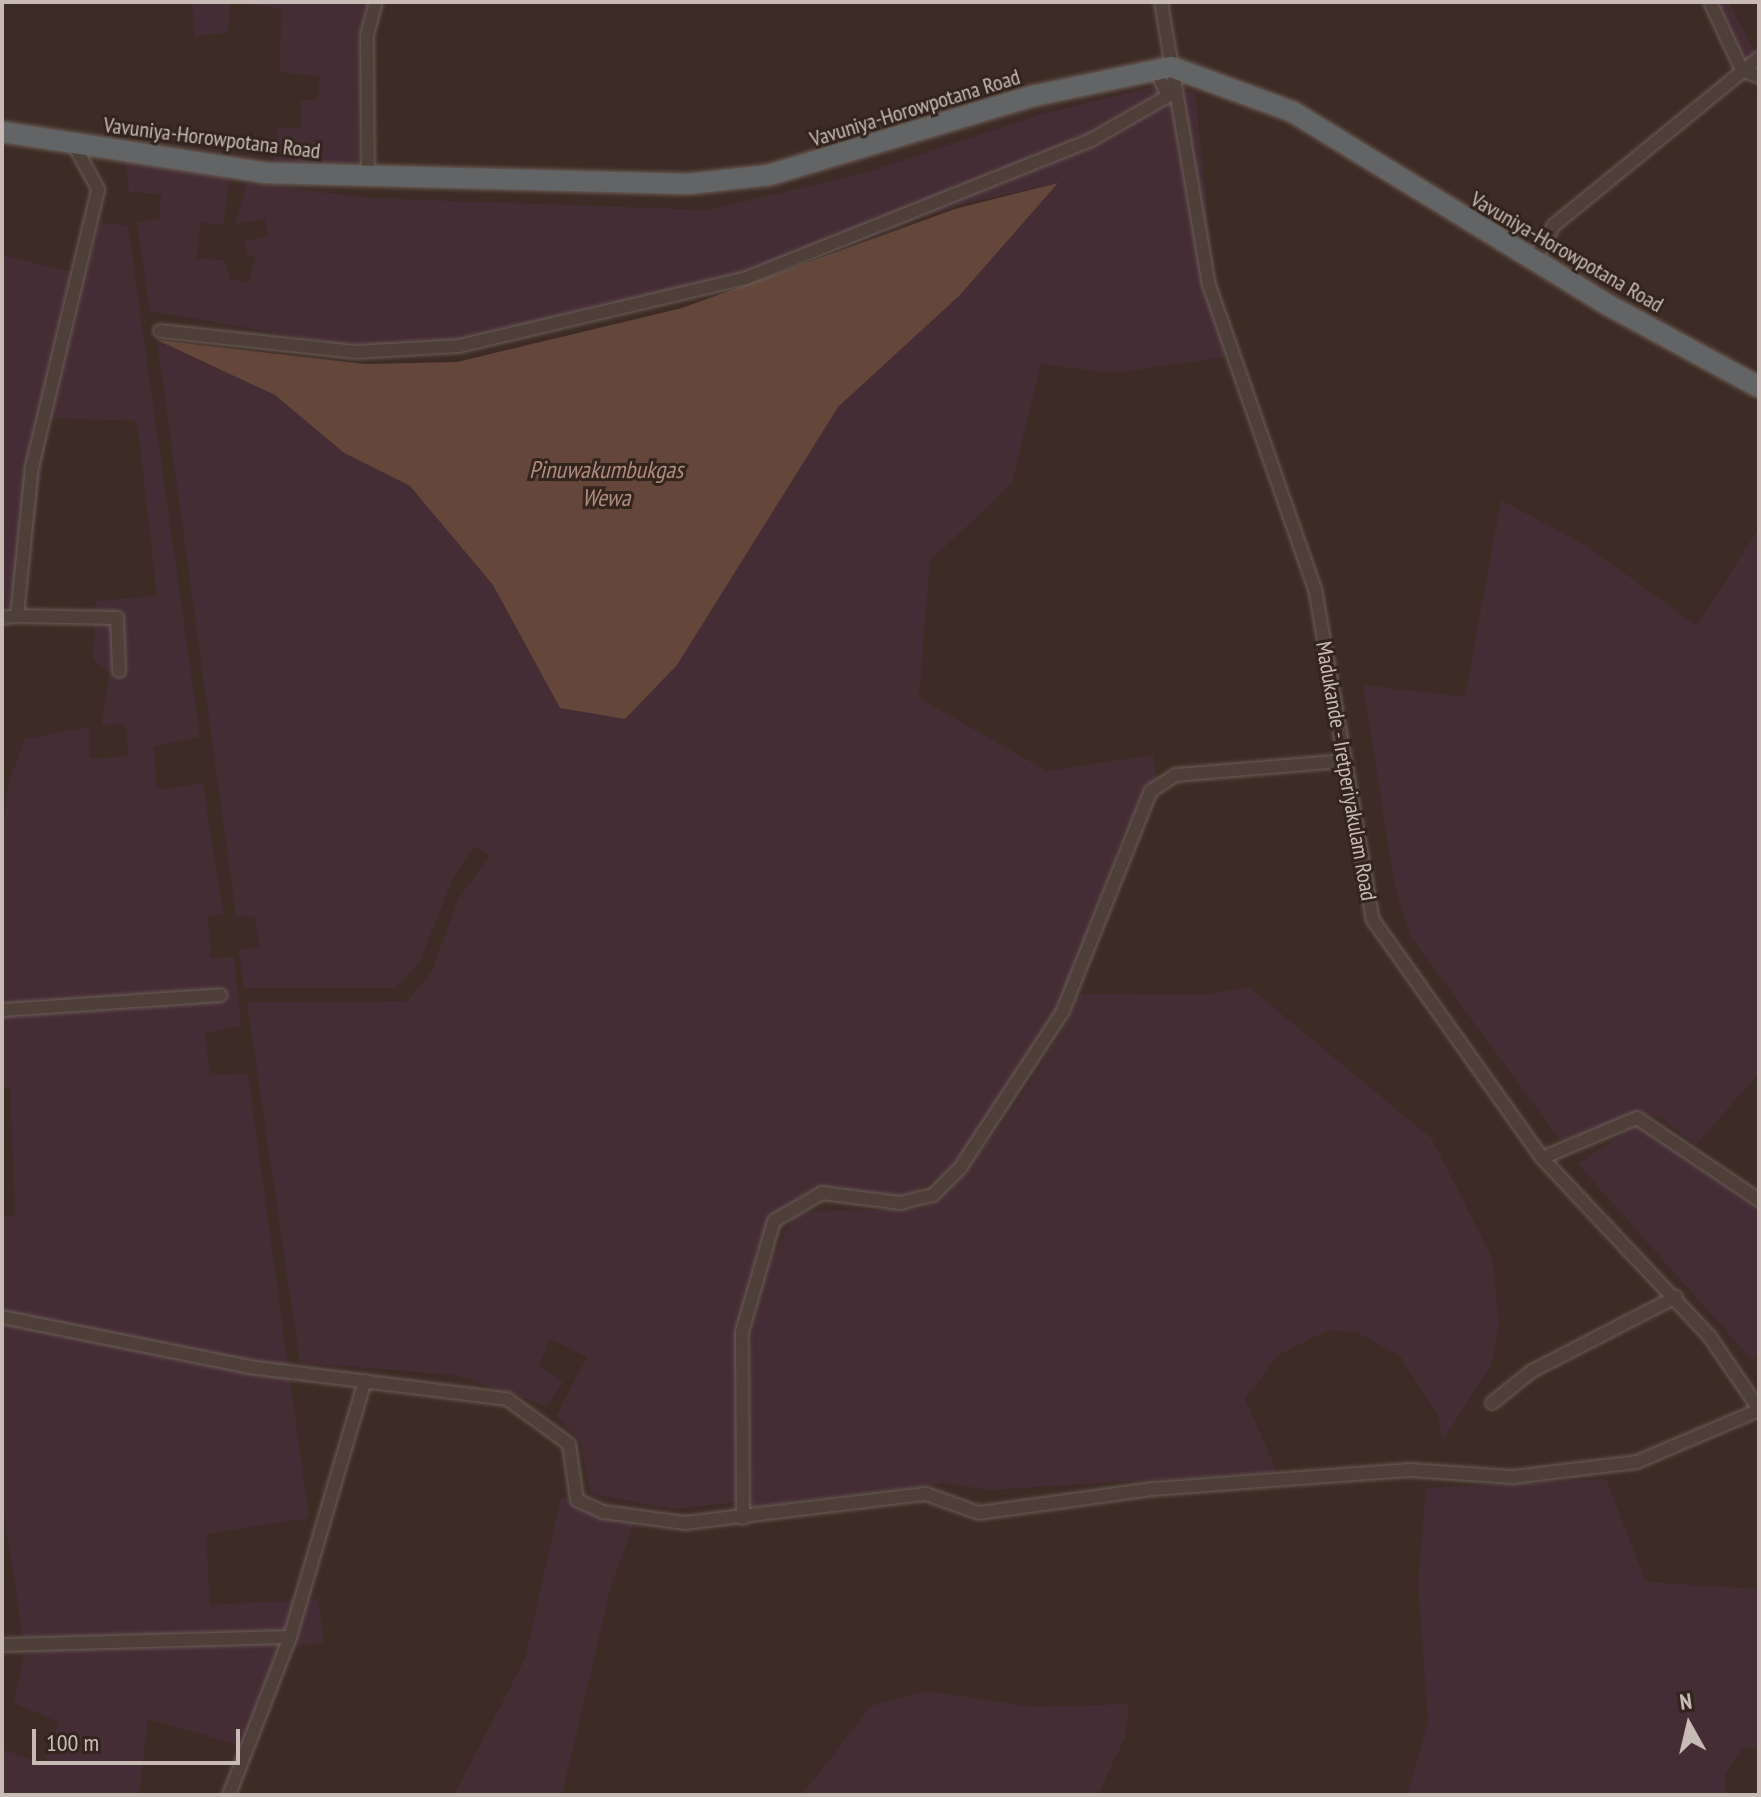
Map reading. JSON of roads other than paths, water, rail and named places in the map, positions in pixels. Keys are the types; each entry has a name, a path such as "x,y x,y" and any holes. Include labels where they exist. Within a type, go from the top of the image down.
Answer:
{"highway":[{"name":"Vavuniya-Horowpotana Road","path":"2,132 266,173 688,184 769,175 1163,67 1293,112 1534,261 1759,387"}],"street":[{"path":"368,177 367,35 376,2"},
{"path":"160,331 356,352 459,346 746,278 1091,140 1168,96 1163,67 1161,2"},
{"path":"1710,2 1742,70 1759,77"},
{"path":"1534,261 1554,225 1759,58"},
{"name":"Madukande - Iretperiyakulam Road","path":"1163,67 1209,285 1315,589 1360,874 1387,949 1542,1158 1676,1297 1759,1409"},
{"path":"17,616 32,467 98,189 74,145"},
{"path":"2,618 117,618 119,671"},
{"path":"743,1518 742,1332 774,1221 822,1193 900,1203 933,1195 960,1168 1062,1013 1151,791 1176,775 1341,761"},
{"path":"2,1010 220,995"},
{"path":"1542,1158 1637,1118 1759,1200"},
{"path":"1492,1403 1532,1371 1676,1297"},
{"path":"2,1317 249,1367 507,1399 569,1444 577,1500 603,1512 685,1523 926,1494 979,1513 1152,1489 1409,1470 1513,1477 1637,1462 1759,1409"},
{"path":"229,1795 290,1637 365,1381"},
{"path":"2,1645 290,1637"}],"water":[{"name":"Pinuwakumbukgas Wewa","path":"1058,183 959,296 838,407 677,665 625,719 560,708 493,585 410,486 344,453 275,395 157,340 365,364 457,362 682,308 955,209"}]}
